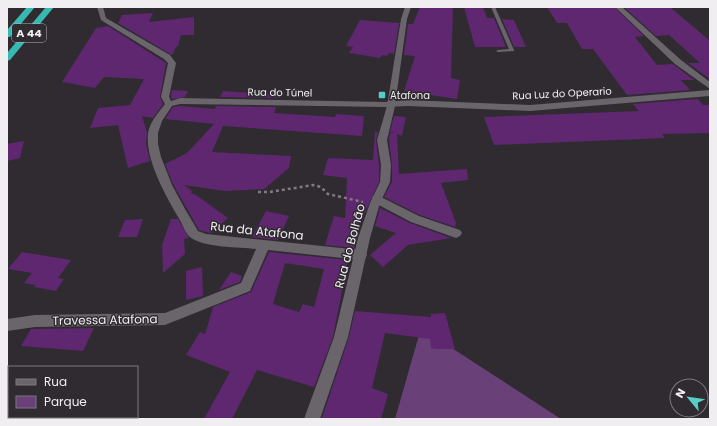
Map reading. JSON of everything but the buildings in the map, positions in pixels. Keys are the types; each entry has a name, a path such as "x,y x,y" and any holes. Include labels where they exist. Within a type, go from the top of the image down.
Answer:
{"highway":[{"name":"A 44","path":"7,35 31,7"},
{"name":"A 44","path":"7,58 50,7"}],"street":[{"path":"100,7 103,18 126,34 167,57 172,63 165,97 169,104"},
{"name":"Rua do Bolhão","path":"312,419 341,337 375,202 385,182 386,165 382,140 391,106 404,19 408,7"},
{"path":"618,7 678,62 710,86"},
{"name":"Rua Luz do Operario","path":"391,106 408,104 530,108 710,93"},
{"name":"Rua do Túnel","path":"169,104 180,101 281,104 365,103 391,106"},
{"name":"Rua da Atafona","path":"169,104 156,121 153,134 157,164 194,234 205,239 361,255"},
{"path":"375,202 435,228 456,233"},
{"name":"Travessa Atafona","path":"7,324 35,321 166,319 246,288 264,244"}],"lane":[{"path":"493,7 512,50 498,51"}],"path":[{"path":"258,192 270,192 313,185 321,187 328,194 375,202"}],"green space":[{"path":"421,328 561,419 395,419"}],"place":[{"name":"Atafona","path":"382,95"}]}
